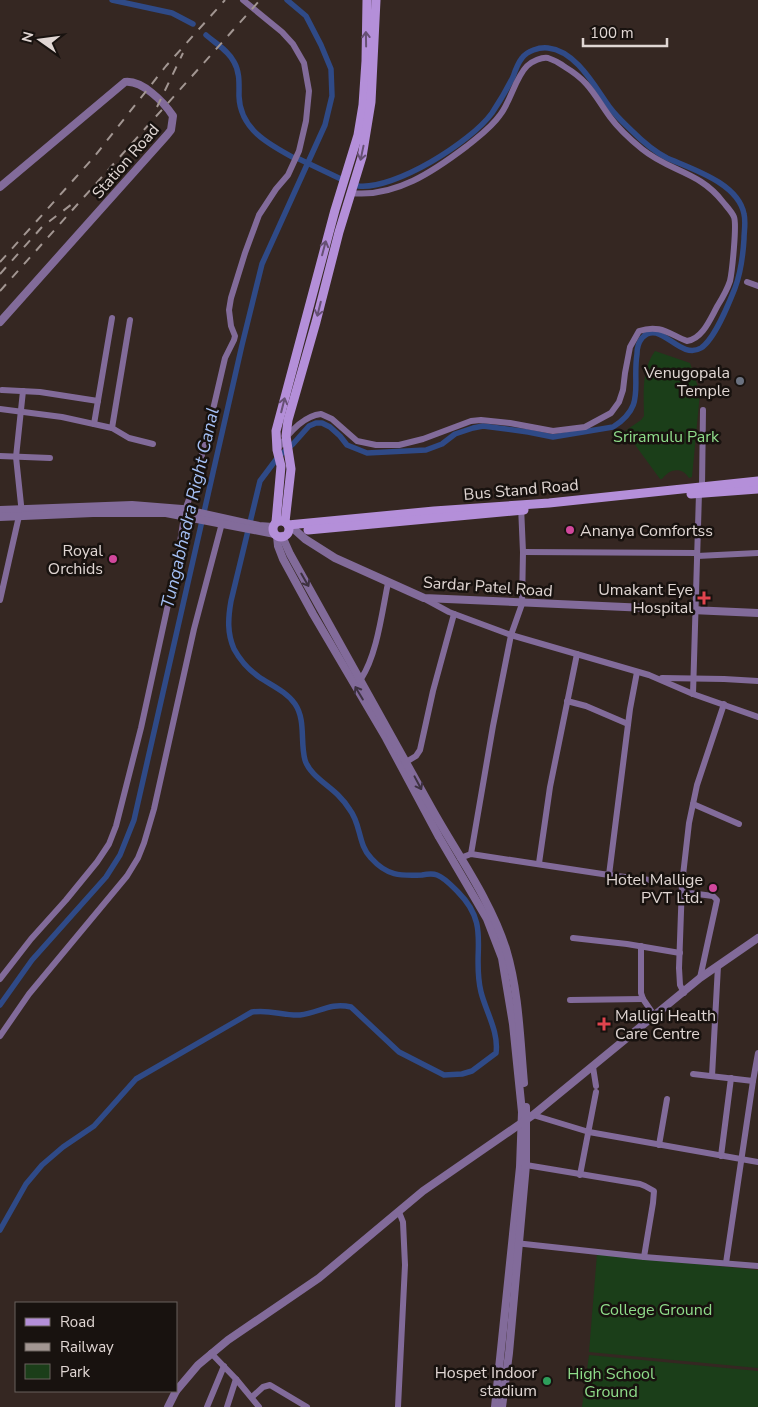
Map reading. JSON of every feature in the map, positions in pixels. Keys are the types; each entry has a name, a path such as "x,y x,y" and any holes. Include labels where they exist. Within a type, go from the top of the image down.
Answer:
{"main road":[{"path":"286,466 277,452 276,432 302,328 358,135 363,105 366,61 367,0"},
{"path":"282,529 288,420 362,157 371,102 376,0"},
{"name":"Bus Stand Road","path":"282,529 434,511 521,508 700,490 758,481"},
{"name":"Bus Stand Road","path":"700,490 758,489"}],"street":[{"path":"0,979 31,938 66,900 97,862 113,836 141,728 192,491 225,358 235,336 231,326 229,310 237,276 259,214 288,175 299,151 308,105 308,78 304,63 299,53 282,32 243,0"},
{"path":"277,452 286,439 309,417 321,414 332,419 356,441 376,445 399,444 423,439 471,421 481,420 553,431 585,427 611,414 619,402 623,390 624,373 630,347 639,331 654,328 671,332 687,340 695,338 708,323 723,297 731,273 735,224 730,211 719,197 700,180 663,163 643,149 610,117 595,93 584,81 570,70 549,58 532,62 527,66 505,108 491,127 443,164 416,180 396,188 372,194 351,193"},
{"name":"Station Road","path":"0,187 125,82 136,82 165,104 173,116 173,122 167,135 0,322"},
{"path":"747,282 758,286"},
{"path":"94,424 112,318"},
{"path":"112,428 130,320"},
{"path":"2,390 48,393 98,401"},
{"path":"0,600 21,514 16,457 23,391"},
{"path":"0,409 21,411 112,428 129,438 153,444"},
{"path":"693,694 694,610 703,410"},
{"path":"0,456 50,458"},
{"path":"0,517 132,505 187,513 259,529 282,529"},
{"path":"471,854 511,635 522,604 523,552 521,508"},
{"path":"0,510 21,514"},
{"path":"0,1036 29,994 117,889 138,858 150,827 218,521"},
{"path":"282,529 290,554 491,913 506,948 512,970 519,1019 527,1119 526,1165 495,1407"},
{"path":"282,529 278,546 283,558 487,919 502,958 508,989 520,1088 527,1119 520,1167 509,1353 502,1407"},
{"name":"Sardar Patel Road","path":"282,529 335,558 424,598 522,604 758,613"},
{"path":"523,552 697,555 758,552"},
{"path":"361,679 368,668 388,583"},
{"path":"424,598 454,614 511,635 657,678 693,694 758,717"},
{"path":"406,762 416,756 420,750 433,691 454,614"},
{"path":"539,864 550,787 577,654"},
{"path":"609,875 628,724 638,672"},
{"path":"657,678 758,681"},
{"path":"567,701 586,706 628,724"},
{"path":"684,993 680,985 680,953 685,853 697,785 724,704"},
{"path":"693,804 739,824"},
{"path":"460,858 471,854 682,884"},
{"path":"682,892 713,896 717,900 700,978"},
{"path":"573,938 641,946 680,953"},
{"path":"178,1389 211,1353 247,1326 319,1278 423,1191 527,1119 593,1067 654,1015 684,993 700,978 756,939 758,948"},
{"path":"641,946 641,989 643,999 654,1015"},
{"path":"712,1076 718,966"},
{"path":"570,1000 643,999"},
{"path":"726,1263 758,1052"},
{"path":"580,1175 596,1089 593,1067"},
{"path":"693,1074 753,1081"},
{"path":"720,1156 731,1078"},
{"path":"659,1145 667,1099"},
{"path":"527,1119 758,1162"},
{"path":"526,1165 640,1184 654,1191 644,1257"},
{"path":"398,1407 405,1265 403,1222 399,1212"},
{"path":"515,1243 644,1257 758,1266"},
{"path":"211,1353 252,1397 257,1406"},
{"path":"207,1407 224,1366"},
{"path":"227,1407 236,1379"},
{"path":"252,1397 263,1387 270,1385 298,1405 307,1407"},
{"path":"168,1407 176,1392"}],"green space":[{"name":"Sriramulu Park","path":"655,351 690,363 700,393 692,477 689,478 683,472 676,470 660,479 625,431 644,416 645,374"},
{"name":"College Ground","path":"597,1254 758,1270 758,1368 589,1352"},
{"name":"High School Ground","path":"589,1355 758,1371 758,1407 582,1407"}],"waterway":[{"path":"112,0 172,13 193,24"},
{"name":"Tungabhadra Right Canal","path":"0,1005 32,960 106,877 120,855 134,820 262,264 325,125 332,96 331,69 321,45 306,16 287,0"},
{"path":"206,35 229,54 236,66 239,78 239,96 244,118 265,141 294,158"},
{"path":"0,1230 26,1184 42,1165 63,1147 94,1126 136,1079 252,1012 265,1011 300,1015 337,1006 351,1007 399,1052 444,1075 462,1074 472,1071 496,1053 496,1037 481,992 478,964 478,928 475,916 468,904 440,876 435,874 394,874 388,872 371,858 364,847 354,816 348,806 307,765 304,753 302,724 295,704 283,692 252,671 234,649 229,631 230,607 260,481 278,457 309,426 316,423 322,423 330,427 347,445 367,453 426,450 442,444 455,434 483,426 553,437 613,427 623,419 634,403 636,395 637,350 642,338 649,333 656,333 685,349 693,350 701,348 711,337 725,311 739,276 745,217 740,203 724,186 713,178 667,158 648,146 613,112 577,63 568,56 548,48 534,50 524,56 492,113 482,125 450,150 431,162 392,180 374,185 358,186"},
{"path":"299,159 343,180"}],"railway":[{"path":"0,262 94,157 166,66 225,0"},
{"path":"0,291 260,0"},
{"path":"157,107 183,53"},
{"path":"0,274 42,227 72,204"}],"place":[{"name":"Venugopala Temple","path":"740,381"},
{"name":"Ananya Comfortss","path":"570,530"},
{"name":"Royal Orchids","path":"113,559"},
{"name":"Umakant Eye Hospital","path":"704,598"},
{"name":"Hotel Mallige PVT Ltd.","path":"713,888"},
{"name":"Malligi Health Care Centre","path":"604,1024"},
{"name":"Hospet Indoor stadium","path":"547,1381"}]}
